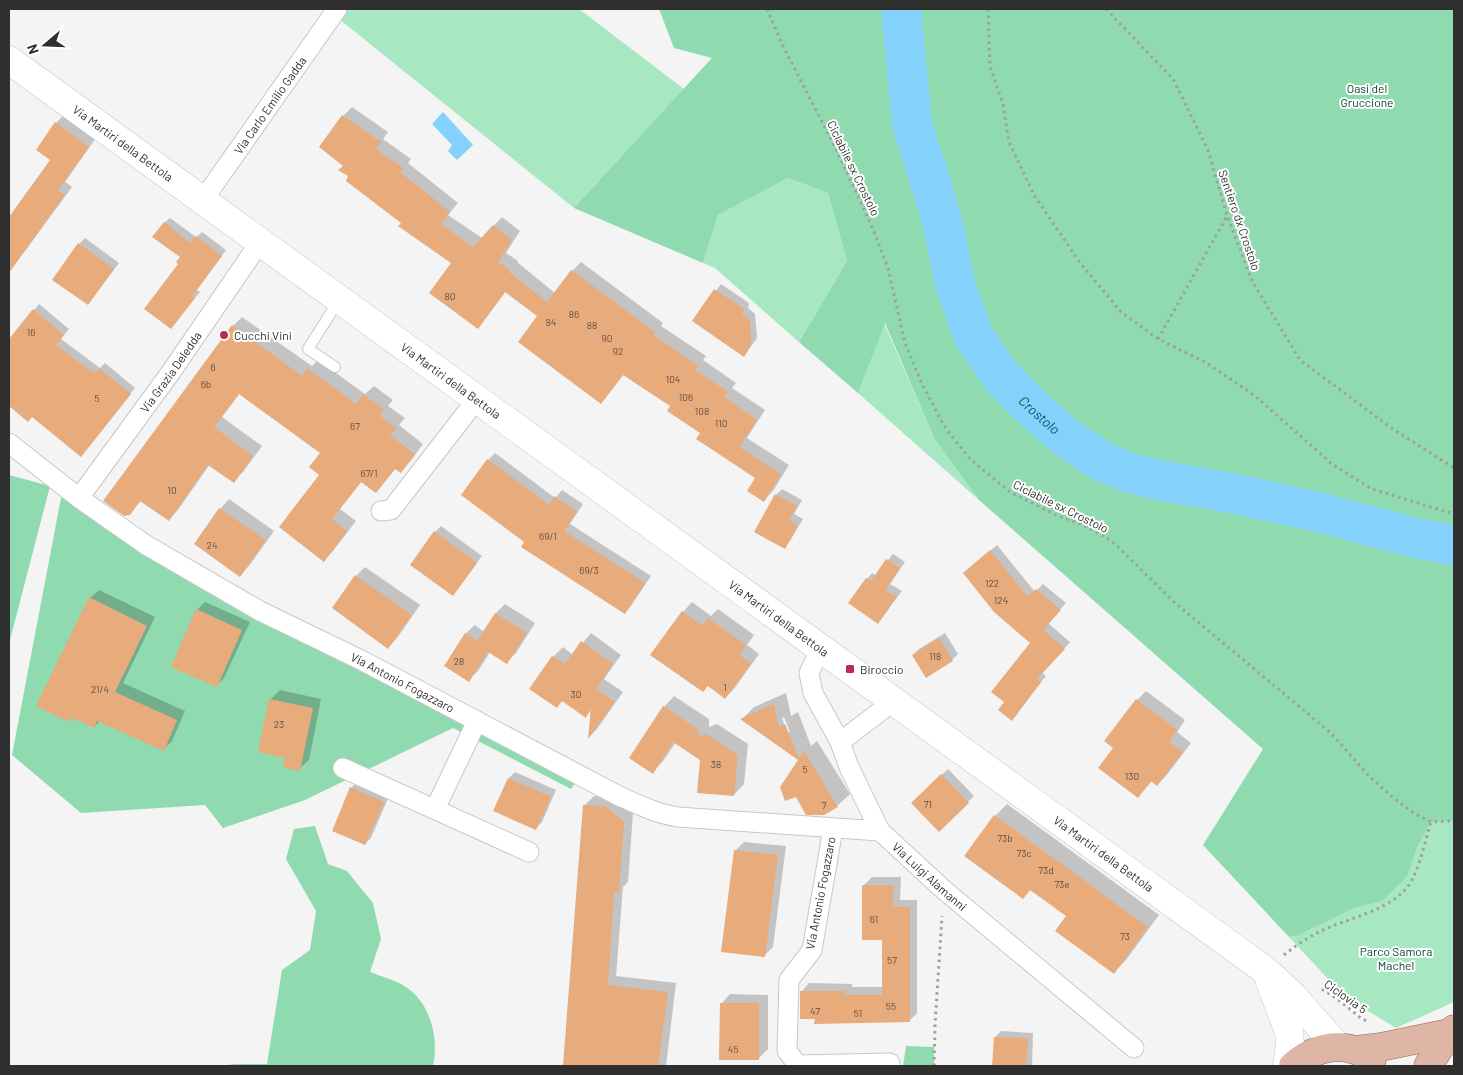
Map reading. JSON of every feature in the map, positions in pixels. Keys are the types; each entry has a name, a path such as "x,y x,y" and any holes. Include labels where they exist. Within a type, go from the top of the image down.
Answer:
{"main road":[{"name":"Via Martiri della Bettola","path":"9,60 894,702 1277,963 1292,995 1347,1048 1371,1058 1378,1066"},
{"path":"1277,963 1289,1032 1290,1044 1287,1066"},
{"path":"1293,1066 1314,1053 1401,1043 1452,1031"},
{"path":"1428,1066 1452,1031"}],"street":[{"name":"Via Carlo Emilio Gadda","path":"202,200 336,9"},
{"name":"Via Grazia Deledda","path":"79,498 171,372 260,242"},
{"path":"381,511 391,510 477,399"},
{"name":"Via Antonio Fogazzaro","path":"9,442 79,498 146,545 260,611 363,661 619,796 664,815 880,831"},
{"name":"Via Luigi Alamanni","path":"821,648 809,673 813,693 840,742 849,767 880,831 944,890 1134,1048"},
{"path":"840,742 894,702"},
{"path":"436,810 476,721"},
{"path":"343,768 529,852"},
{"name":"Via Antonio Fogazzaro","path":"833,829 812,950 789,980 787,1051 798,1065 890,1063"}],"lane":[{"path":"335,367 308,349 340,300"}],"path":[{"name":"Ciclabile sx Crostolo","path":"767,9 784,48 835,147 874,229 888,268 905,343 921,382 944,426 970,459 1010,492 1056,515 1083,525 1112,541 1176,603 1331,733 1368,774 1392,796 1415,814 1431,822"},
{"path":"988,9 990,66 1003,104 1008,142 1034,195 1081,264 1121,312 1158,339 1205,362 1254,395 1332,464 1372,489 1454,514"},
{"name":"Sentiero dx Crostolo","path":"1106,9 1173,78 1208,150 1227,215 1252,281 1300,360 1390,427 1454,468"},
{"path":"1158,339 1227,215"},
{"path":"1277,963 1294,947 1319,932 1370,912 1402,892 1411,881 1418,865 1431,822 1454,821"},
{"path":"934,1066 944,890"},
{"name":"Ciclovia 5","path":"1318,987 1340,1001 1362,1019 1383,1026 1401,1043"}],"green space":[{"path":"346,9 579,9 684,89 574,208 339,19"},
{"name":"Oasi del Gruccione","path":"659,9 1454,9 1454,821 1431,822 1417,848 1407,877 1383,901 1354,908 1297,936 1289,937 1203,845 1263,749 979,500 934,438 885,323 858,393 799,342 847,261 828,193 788,178 718,215 703,263 574,208 712,58 674,48"},
{"path":"788,178 828,193 847,261 799,342 715,268 703,263 718,215"},
{"path":"884,323 934,438 979,500 858,393"},
{"path":"9,475 50,486 9,644"},
{"path":"68,490 115,525 580,775 571,789 453,728 305,800 223,828 205,805 81,813 12,755 61,498"},
{"name":"Parco Samora Machel","path":"1454,821 1454,1002 1396,1028 1345,997 1289,937 1297,936 1354,908 1383,901 1407,877 1417,848 1431,822"},
{"path":"315,826 328,864 347,871 373,903 381,939 370,972 406,987 415,994 427,1012 434,1033 435,1055 433,1066 222,1066 267,1064 282,970 310,950 316,911 286,859 294,829"},
{"path":"906,1046 934,1047 934,1066 903,1066"}],"water":[{"path":"443,112 473,145 457,160 448,151 452,145 432,124"}],"building":[{"path":"342,115 381,142 376,149 403,168 400,172 450,212 441,224 473,247 493,225 512,240 498,262 547,302 571,270 655,332 653,335 698,366 695,370 728,392 724,397 757,420 739,447 781,474 764,502 747,491 755,478 696,439 700,433 667,411 670,406 623,375 601,404 518,342 537,316 505,292 478,329 429,293 451,263 398,226 401,223 346,181 348,176 338,170 343,166 319,147"},
{"path":"55,122 89,147 58,190 65,195 9,273 9,217 50,160 36,150"},
{"path":"164,222 190,243 195,236 222,256 192,296 195,298 171,329 144,309 178,264 176,262 180,257 152,237"},
{"path":"78,243 114,269 88,305 52,280"},
{"path":"714,289 744,309 742,314 750,320 751,345 744,357 692,321"},
{"path":"33,309 64,335 56,345 94,373 99,368 131,394 81,457 32,417 28,422 9,406 9,339"},
{"path":"232,325 302,376 307,368 356,404 363,394 384,410 380,416 396,428 390,435 415,454 401,473 395,469 376,493 361,482 332,519 347,531 324,562 279,527 319,475 309,467 320,453 239,394 214,427 253,456 234,483 208,465 169,521 140,501 130,515 124,516 103,501"},
{"path":"487,459 549,505 554,496 577,512 564,531 645,583 625,614 521,547 524,542 461,495"},
{"path":"775,494 797,506 789,520 798,525 785,549 754,532"},
{"path":"219,508 266,540 240,577 194,544"},
{"path":"434,531 477,563 453,596 410,565"},
{"path":"990,550 1028,597 1036,589 1061,610 1043,630 1065,649 1037,679 1041,682 1012,721 998,710 1004,702 991,692 1030,643 994,612 963,573"},
{"path":"886,559 900,568 885,590 897,597 878,624 848,603 866,578 871,581"},
{"path":"355,575 412,615 388,649 332,608"},
{"path":"89,597 147,626 115,692 177,720 164,751 97,721 94,728 71,717 69,722 36,706"},
{"path":"196,609 242,630 217,687 171,667"},
{"path":"682,611 702,626 708,618 746,645 739,655 751,663 725,699 708,686 703,692 650,655"},
{"path":"495,613 527,633 507,664 488,652 469,682 444,666 465,633 477,641"},
{"path":"939,638 953,661 926,678 912,655"},
{"path":"581,641 613,664 596,689 615,702 588,739 591,706 586,718 562,701 557,708 529,689 552,656 565,664"},
{"path":"269,699 313,708 300,771 283,767 285,758 258,752"},
{"path":"1136,699 1177,730 1169,742 1183,752 1157,786 1151,781 1138,798 1098,768 1113,748 1104,741"},
{"path":"774,704 779,727 785,724 799,758 804,751 838,807 824,815 806,815 796,797 785,801 780,787 798,760 740,719"},
{"path":"663,706 699,730 699,737 706,734 738,755 734,796 697,793 700,760 673,742 653,774 629,758"},
{"path":"941,774 969,803 939,832 911,803"},
{"path":"508,778 551,797 536,830 493,811"},
{"path":"350,787 384,802 365,845 332,831"},
{"path":"583,805 605,806 624,822 619,893 614,892 608,985 668,992 658,1066 563,1066"},
{"path":"994,815 1148,927 1114,974 1055,931 1066,916 1030,890 1023,899 964,856"},
{"path":"734,850 778,855 765,957 721,952"},
{"path":"862,885 893,885 893,907 910,907 910,1022 814,1024 815,1019 800,1019 800,991 845,991 845,995 882,995 882,940 862,940"},
{"path":"720,1003 759,1003 759,1060 719,1060"},
{"path":"994,1037 1028,1038 1026,1066 992,1066"}],"waterway":[{"name":"Crostolo","path":"901,9 912,125 944,228 955,284 973,335 999,374 1028,404 1064,436 1103,462 1130,473 1322,513 1415,538 1454,545"}],"place":[{"name":"Cucchi Vini","path":"224,335"},
{"name":"Biroccio","path":"850,669"}]}
